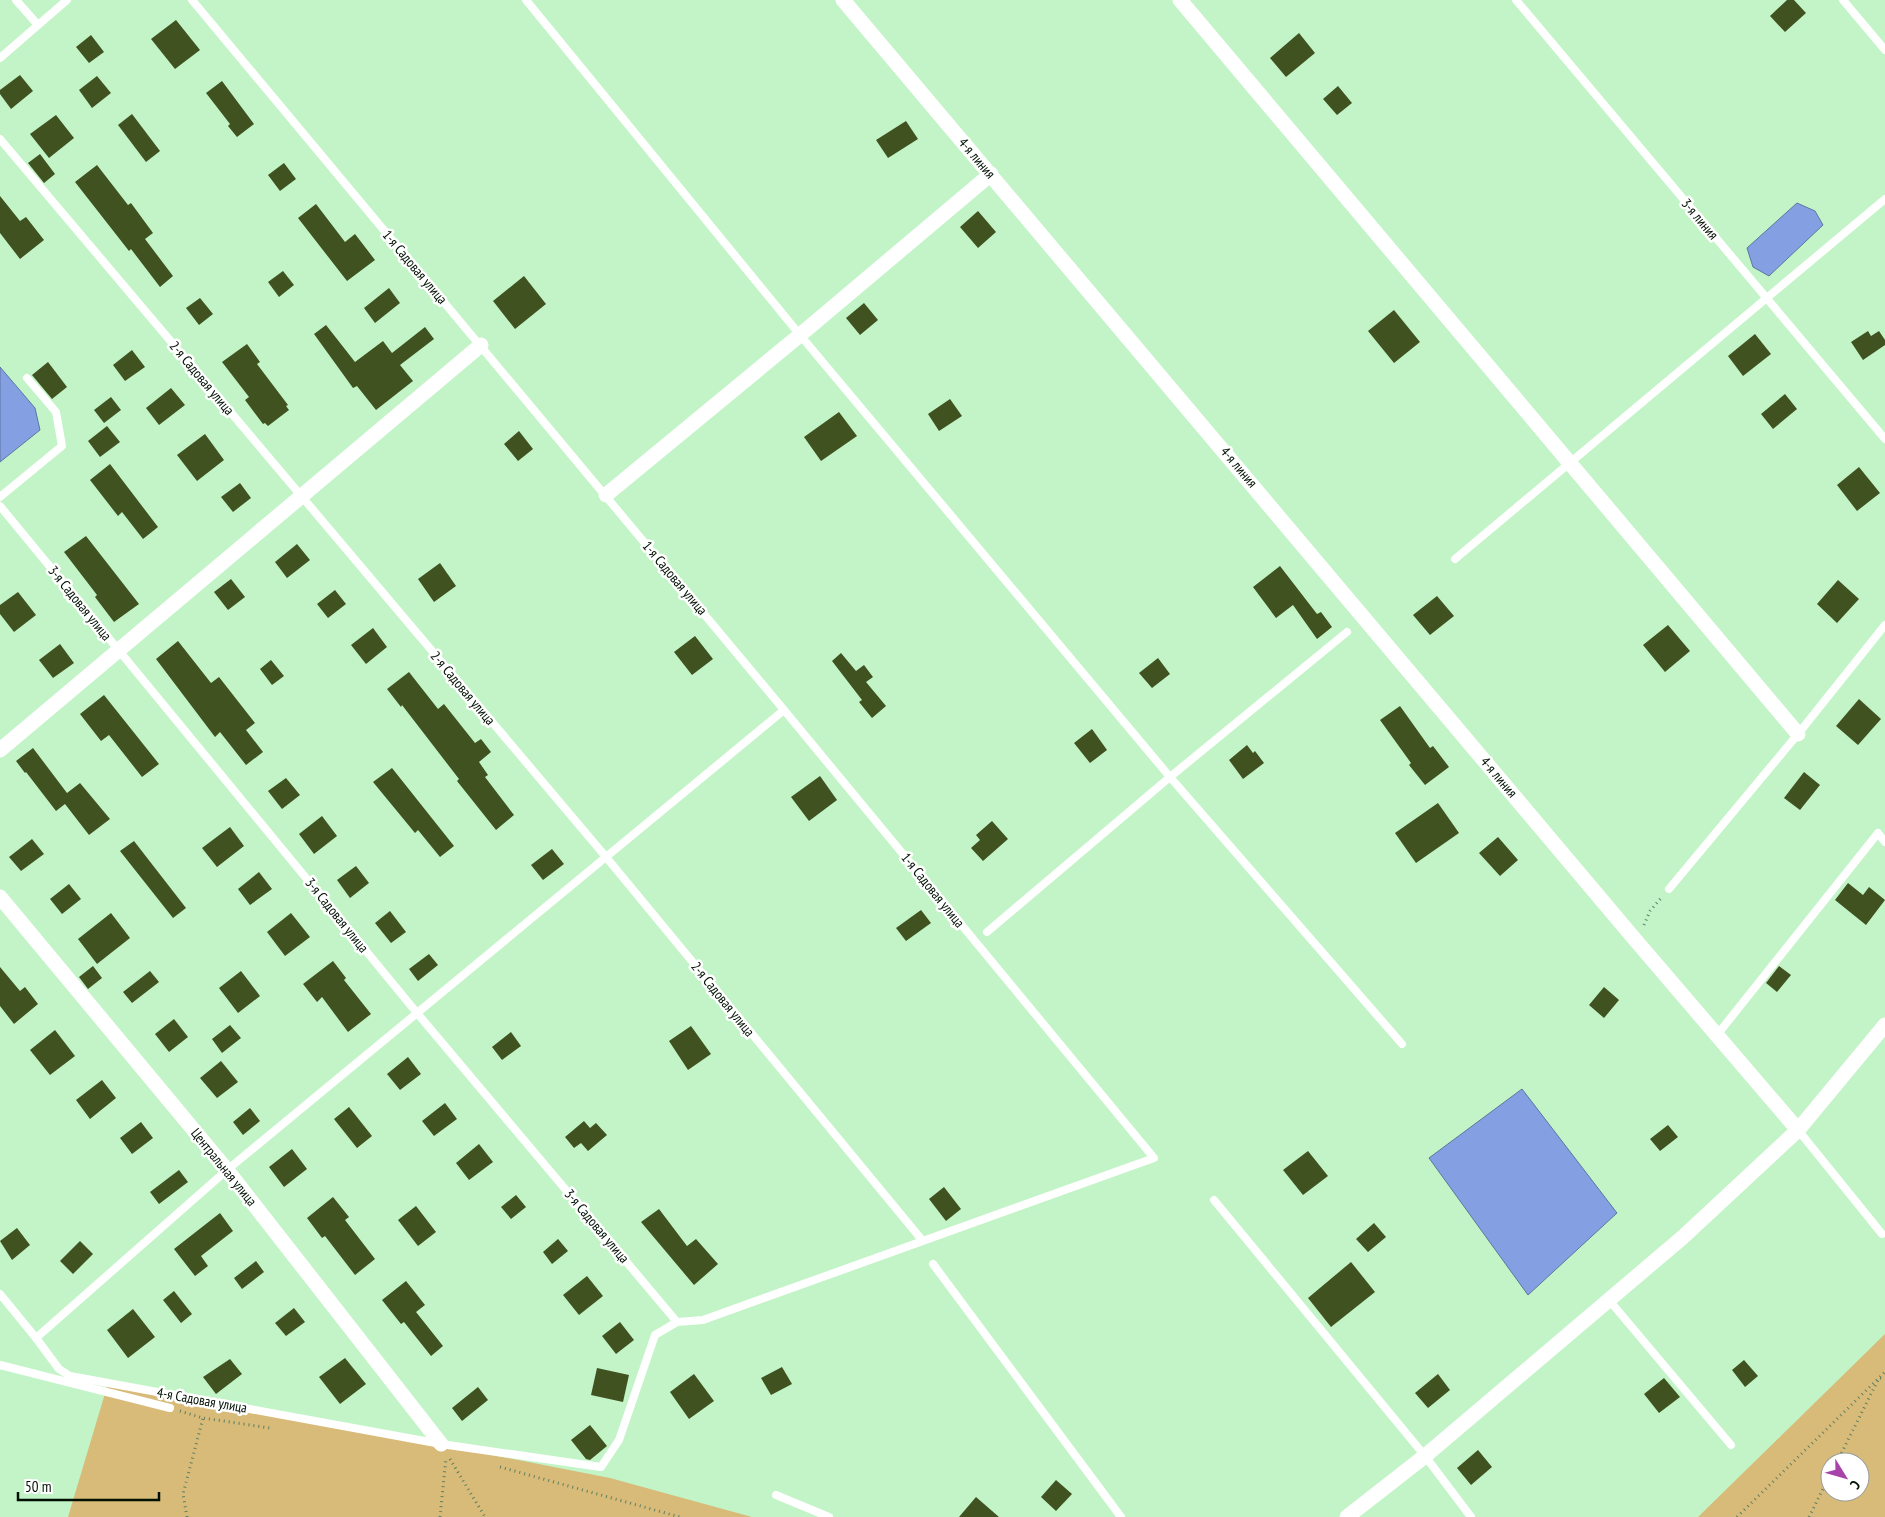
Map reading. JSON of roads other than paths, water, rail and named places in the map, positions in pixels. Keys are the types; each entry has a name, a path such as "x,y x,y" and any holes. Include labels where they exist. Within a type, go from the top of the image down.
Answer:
{"street":[{"name":"4-я линия","path":"843,0 1632,936 1798,1130"},
{"path":"1180,0 1798,734"},
{"path":"606,495 991,174"},
{"path":"0,750 119,651 300,495 481,345"},
{"name":"Центральная улица","path":"0,897 227,1170 441,1444"},
{"path":"1347,1517 1425,1456 1683,1237 1798,1130 1885,1026"}],"lane":[{"path":"16,0 38,25"},
{"path":"0,58 67,0"},
{"name":"1-я Садовая улица","path":"192,0 606,495 1154,1158 922,1240"},
{"path":"526,0 800,335 1170,777 1402,1044"},
{"name":"3-я линия","path":"1516,0 1885,439"},
{"path":"1843,0 1885,50"},
{"name":"2-я Садовая улица","path":"0,139 606,857 922,1240"},
{"path":"1455,559 1885,199"},
{"path":"0,497 62,446 56,412 27,378"},
{"name":"3-я Садовая улица","path":"0,506 417,1013 677,1322"},
{"path":"1669,889 1798,734 1885,625"},
{"path":"987,932 1170,777 1346,632"},
{"path":"36,1338 227,1170 784,710"},
{"path":"1717,1034 1878,833 1885,842"},
{"path":"1798,1130 1882,1234"},
{"path":"1214,1200 1425,1456 1471,1517"},
{"path":"677,1322 703,1320 922,1240"},
{"path":"934,1264 1121,1517"},
{"name":"4-я Садовая улица","path":"0,1294 59,1369 70,1376 441,1444 601,1467 619,1440 655,1336 677,1322"},
{"path":"1609,1300 1731,1445"},
{"path":"0,1375 1,1366 170,1408"},
{"path":"776,1495 829,1517"}],"water":[{"path":"1797,203 1815,211 1823,225 1769,276 1753,267 1747,248"},
{"path":"0,367 35,408 40,430 0,462"},
{"path":"1522,1089 1617,1213 1528,1295 1429,1158"}]}
